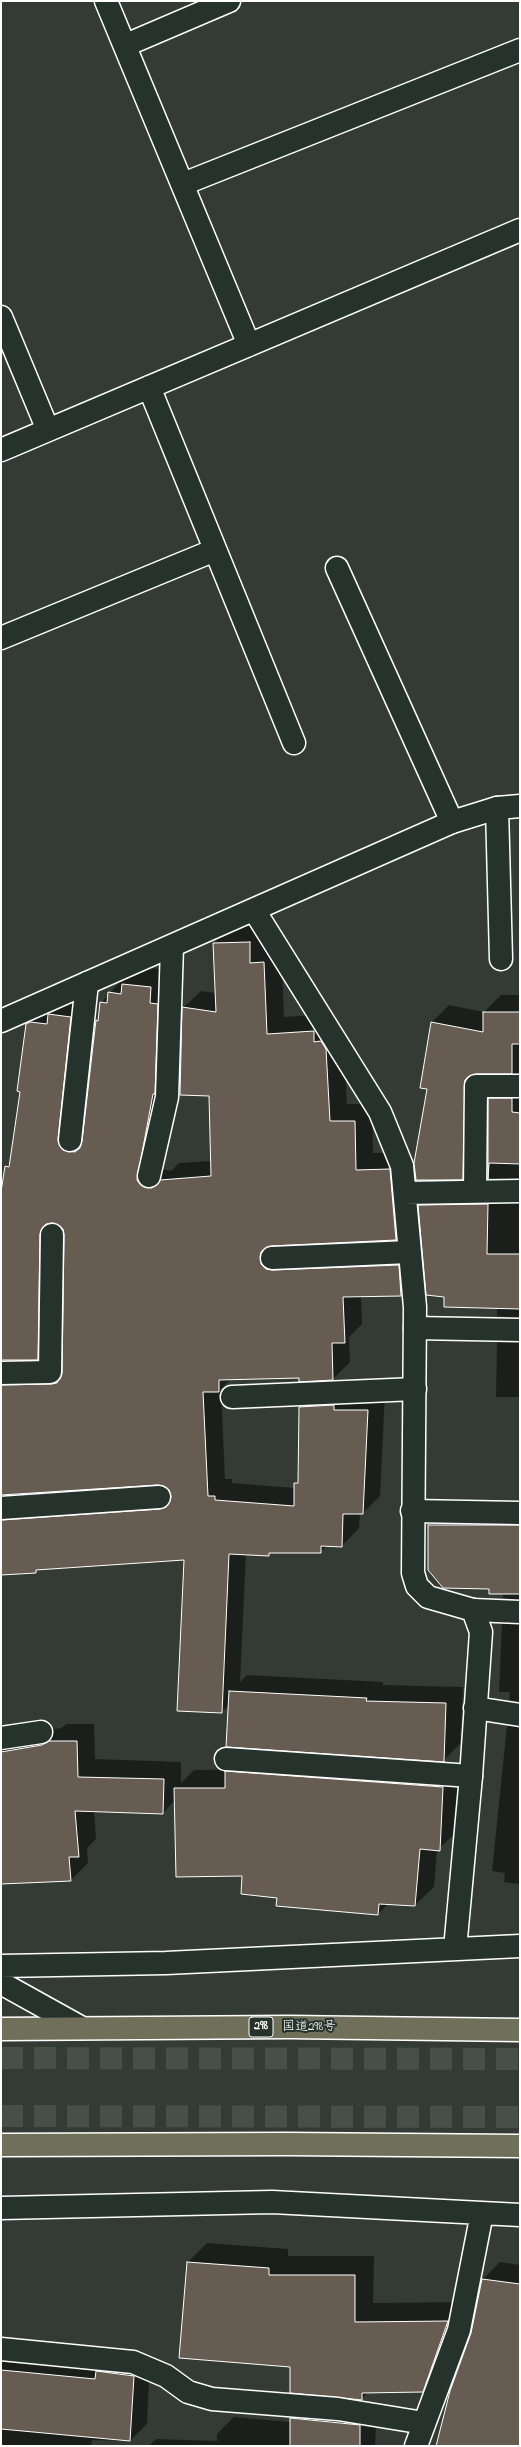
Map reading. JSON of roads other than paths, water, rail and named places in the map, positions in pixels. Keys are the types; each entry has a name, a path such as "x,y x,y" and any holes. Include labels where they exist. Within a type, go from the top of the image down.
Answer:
{"highway":[{"name":"国道298号","path":"1,2029 289,2027 520,2030"},
{"path":"1,2145 295,2144 520,2146"}],"street":[{"path":"106,1 126,45 249,345"},
{"path":"126,45 229,1"},
{"path":"183,184 520,50"},
{"path":"1,450 520,230"},
{"path":"1,317 48,430"},
{"path":"150,387 294,743"},
{"path":"1,638 216,550"},
{"path":"337,568 452,822"},
{"path":"1,1021 172,947 452,822 497,808 520,806"},
{"path":"497,808 501,959"},
{"path":"254,910 380,1112 402,1166 415,1308 412,1511 413,1573 417,1586 428,1597 473,1610 520,1612"},
{"path":"149,1176 167,1097 172,947"},
{"path":"70,1140 87,983"},
{"path":"475,1192 476,1086 520,1086"},
{"path":"405,1192 520,1191"},
{"path":"1,1373 50,1372 52,1235"},
{"path":"272,1258 410,1252"},
{"path":"415,1328 520,1330"},
{"path":"232,1397 415,1389"},
{"path":"1,1508 159,1497"},
{"path":"412,1511 520,1513"},
{"path":"455,1949 471,1776 481,1632 473,1610"},
{"path":"476,1708 520,1715"},
{"path":"1,1738 42,1732"},
{"path":"226,1759 471,1776"},
{"path":"1,1966 166,1963 520,1946"},
{"path":"1,1983 82,2028"},
{"path":"1,2208 272,2202 520,2215"},
{"path":"416,2446 459,2330 482,2213"},
{"path":"1,2349 133,2362 166,2376 188,2392 212,2399 338,2409 424,2423"}],"tunnel":[{"path":"1,2058 520,2059"},
{"path":"1,2116 520,2117"}]}
